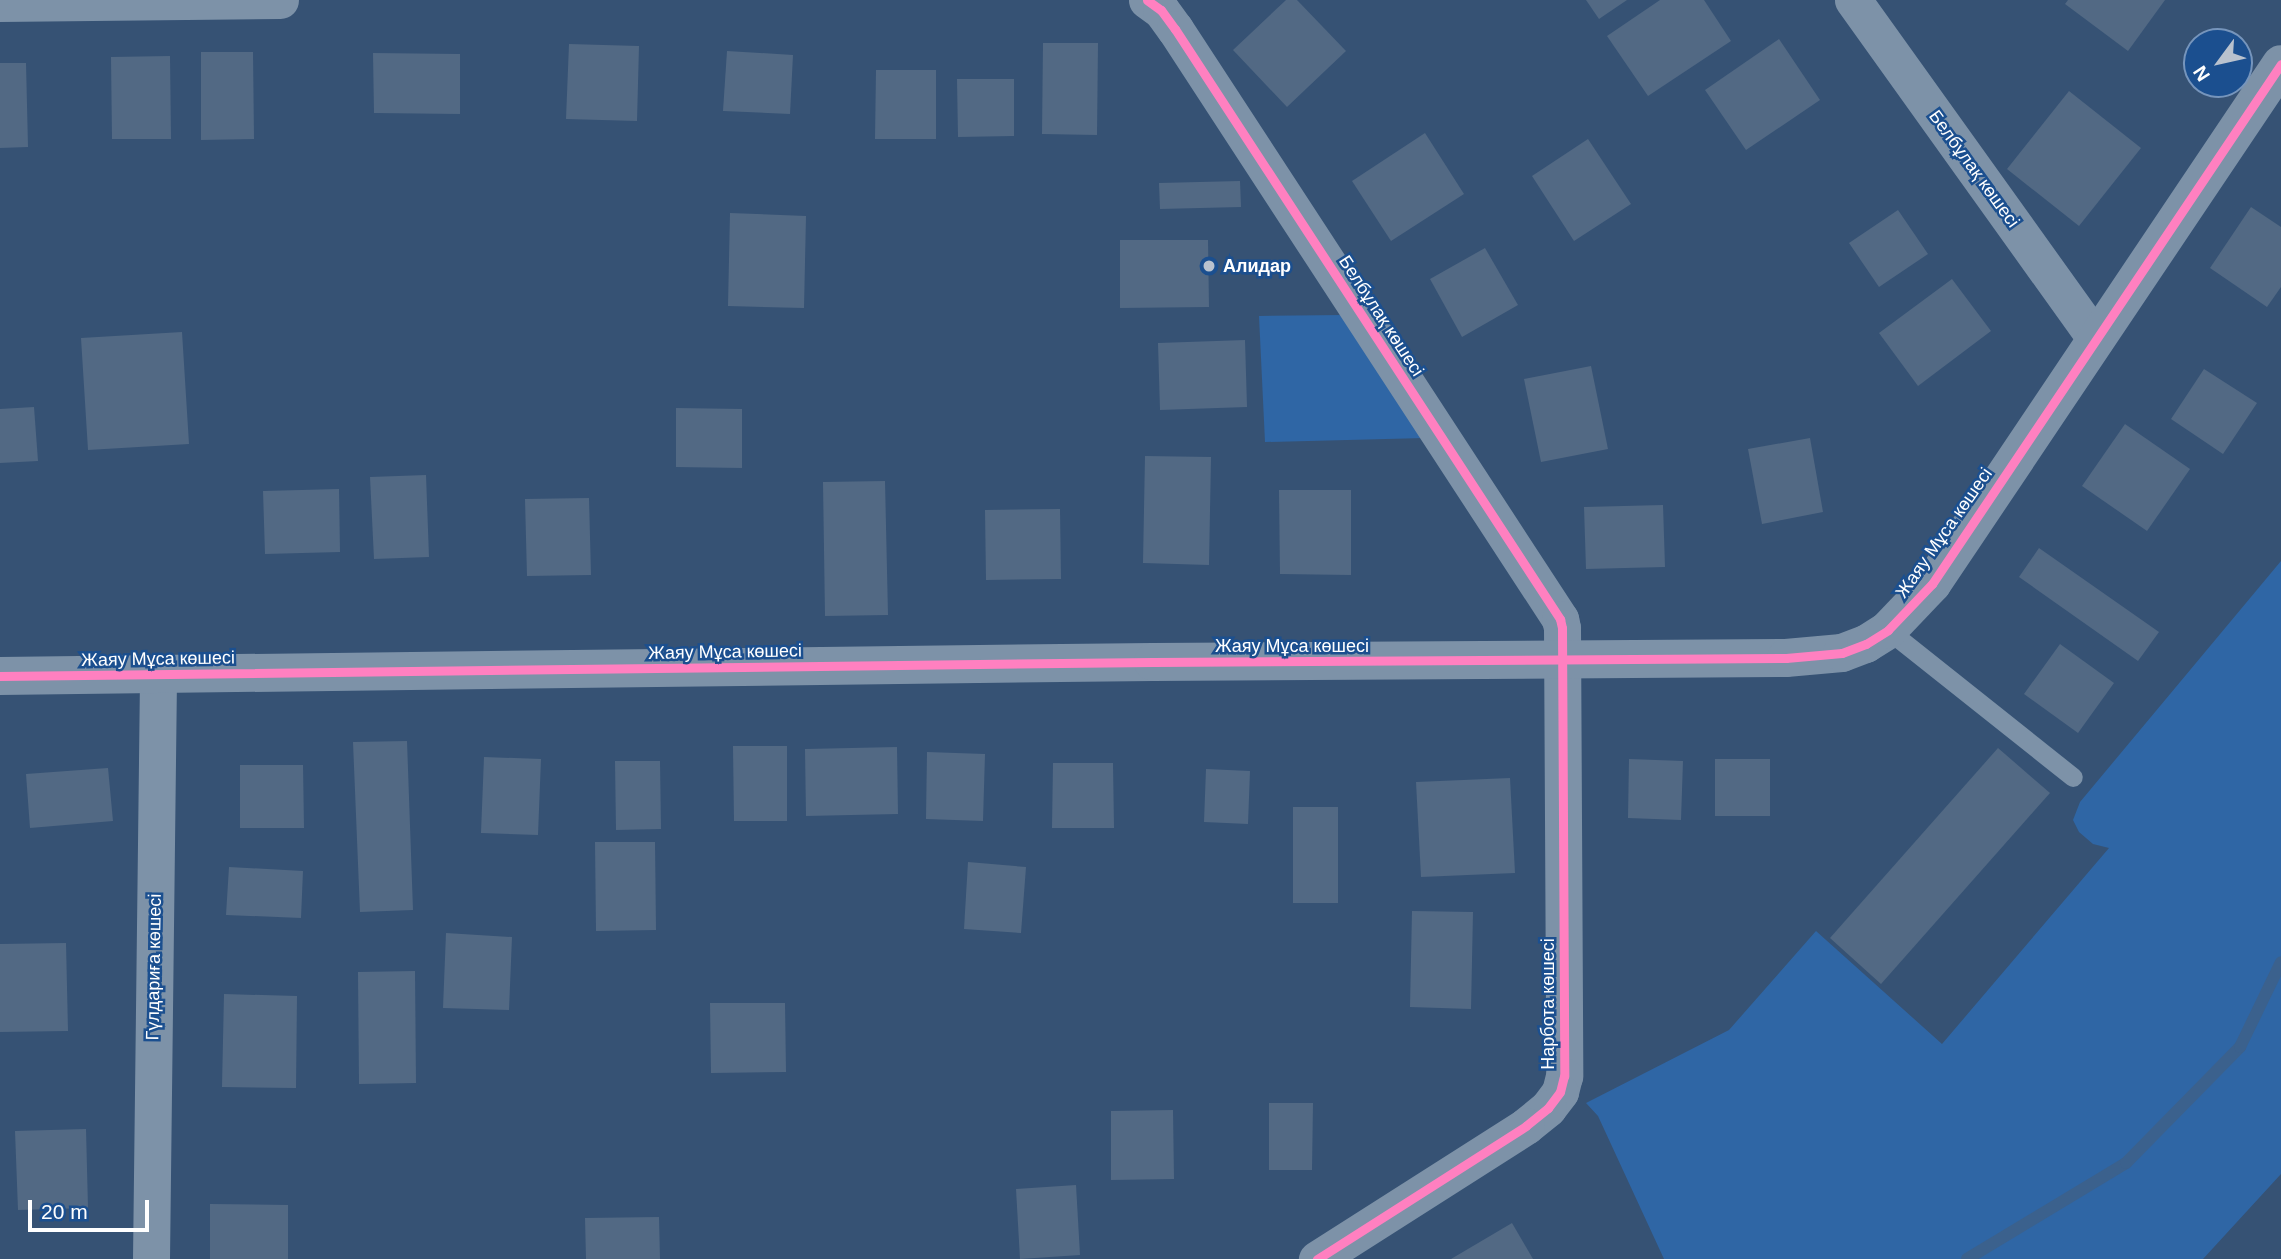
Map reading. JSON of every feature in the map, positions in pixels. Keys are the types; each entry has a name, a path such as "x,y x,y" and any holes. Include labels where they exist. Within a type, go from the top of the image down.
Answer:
{"street":[{"path":"0,3 280,0"},
{"name":"Белбұлақ көшесі","path":"1147,0 1161,10 1175,29 1560,619 1563,661"},
{"name":"Белбұлақ көшесі","path":"1853,0 2095,339"},
{"name":"Жаяу Мұса көшесі","path":"0,676 1153,662 1563,661 1813,657 1842,653 1866,644 1888,630 1932,584 2281,64"},
{"name":"Нарбота көшесі","path":"1317,1259 1525,1126 1548,1108 1560,1092 1564,1076 1563,661"},
{"name":"Гүлдариға көшесі","path":"151,1259 158,675"}],"lane":[{"path":"1888,630 2073,777"}],"shaded area":[{"path":"1345,315 1425,438 1265,442 1259,316"},
{"path":"2281,561 2281,1174 2203,1259 1664,1259 1598,1116 1586,1103 1729,1030 1816,931 1942,1044 2109,848 2093,844 2079,832 2073,820 2080,802"}],"building":[{"path":"1286,0 1297,0 1346,51 1287,107 1233,50"},
{"path":"1586,0 1627,0 1599,19"},
{"path":"1660,0 1704,0 1731,41 1648,96 1607,36"},
{"path":"2068,0 2165,0 2128,51 2065,4"},
{"path":"1779,39 1820,100 1746,150 1705,90"},
{"path":"1043,43 1098,43 1097,135 1042,134"},
{"path":"569,44 639,46 637,121 566,119"},
{"path":"727,51 793,55 790,114 723,111"},
{"path":"201,52 253,52 254,139 201,140"},
{"path":"373,53 460,54 460,114 374,113"},
{"path":"170,56 171,139 112,139 111,57"},
{"path":"0,63 26,63 28,147 0,148"},
{"path":"876,70 936,70 936,139 875,139"},
{"path":"957,79 1014,79 1014,136 958,137"},
{"path":"2069,91 2141,148 2079,226 2007,169"},
{"path":"1425,133 1464,194 1391,241 1352,181"},
{"path":"1588,139 1631,204 1574,241 1532,176"},
{"path":"1240,181 1241,207 1160,209 1159,183"},
{"path":"2251,207 2281,227 2281,287 2267,307 2210,268"},
{"path":"1898,210 1928,254 1879,287 1849,243"},
{"path":"730,213 806,216 804,308 728,306"},
{"path":"1120,240 1208,240 1209,307 1120,308"},
{"path":"1485,248 1518,305 1462,337 1430,279"},
{"path":"1952,279 1991,331 1918,386 1879,333"},
{"path":"182,332 189,444 88,450 81,338"},
{"path":"1245,340 1247,407 1160,410 1158,343"},
{"path":"1591,366 1608,449 1541,462 1524,379"},
{"path":"2204,369 2257,403 2223,454 2171,419"},
{"path":"34,407 38,461 0,463 0,409"},
{"path":"676,408 742,409 742,468 676,467"},
{"path":"2125,424 2190,469 2147,531 2082,486"},
{"path":"1810,438 1823,512 1762,524 1748,449"},
{"path":"1145,456 1211,457 1209,565 1143,563"},
{"path":"426,475 429,557 374,559 370,477"},
{"path":"885,481 888,615 825,616 823,482"},
{"path":"339,489 340,552 265,554 263,491"},
{"path":"1279,490 1351,490 1351,575 1280,574"},
{"path":"589,498 591,575 527,576 525,499"},
{"path":"1663,505 1665,567 1586,569 1584,507"},
{"path":"1060,509 1061,579 986,580 985,510"},
{"path":"2039,548 2159,632 2138,661 2019,577"},
{"path":"2060,644 2114,683 2078,733 2024,694"},
{"path":"407,741 413,910 360,912 353,742"},
{"path":"733,746 787,746 787,821 734,821"},
{"path":"897,747 898,814 806,816 805,749"},
{"path":"1998,748 2050,793 1881,984 1830,938"},
{"path":"927,752 985,754 983,821 926,819"},
{"path":"484,757 541,759 538,835 481,833"},
{"path":"1629,759 1683,761 1681,820 1628,818"},
{"path":"1715,759 1770,759 1770,816 1715,816"},
{"path":"615,761 660,761 661,829 616,830"},
{"path":"1053,763 1113,763 1114,828 1052,828"},
{"path":"240,765 303,765 304,828 240,828"},
{"path":"108,768 113,821 30,828 26,774"},
{"path":"1206,769 1250,771 1248,824 1204,822"},
{"path":"1510,778 1515,873 1421,877 1416,782"},
{"path":"1293,807 1338,807 1338,903 1293,903"},
{"path":"595,842 655,842 656,930 596,931"},
{"path":"968,862 1026,867 1021,933 964,929"},
{"path":"229,867 303,871 301,918 226,915"},
{"path":"1412,911 1473,912 1471,1009 1410,1007"},
{"path":"446,933 512,937 509,1010 443,1008"},
{"path":"66,943 68,1031 0,1032 0,944"},
{"path":"415,971 416,1083 359,1084 358,972"},
{"path":"224,994 297,996 296,1088 222,1087"},
{"path":"710,1003 785,1003 786,1072 711,1073"},
{"path":"1269,1103 1313,1103 1312,1170 1269,1170"},
{"path":"1173,1110 1174,1179 1111,1180 1111,1111"},
{"path":"86,1129 88,1208 18,1210 15,1131"},
{"path":"1076,1185 1080,1255 1020,1259 1016,1189"},
{"path":"210,1204 288,1205 288,1259 210,1259"},
{"path":"659,1217 660,1259 586,1259 585,1218"},
{"path":"1512,1223 1533,1259 1451,1259"}],"waterway":[{"path":"1967,1259 2126,1163 2240,1047 2281,962"}],"cycle path":[{"path":"1147,0 1161,10 1175,29 1560,619 1562,628 1564,1076 1560,1092 1548,1108 1526,1126 1317,1259"},
{"path":"0,676 1153,662 1786,658 1842,653 1866,644 1888,630 1932,584 2281,64"}],"place":[{"name":"Алидар","path":"1209,266"}]}
